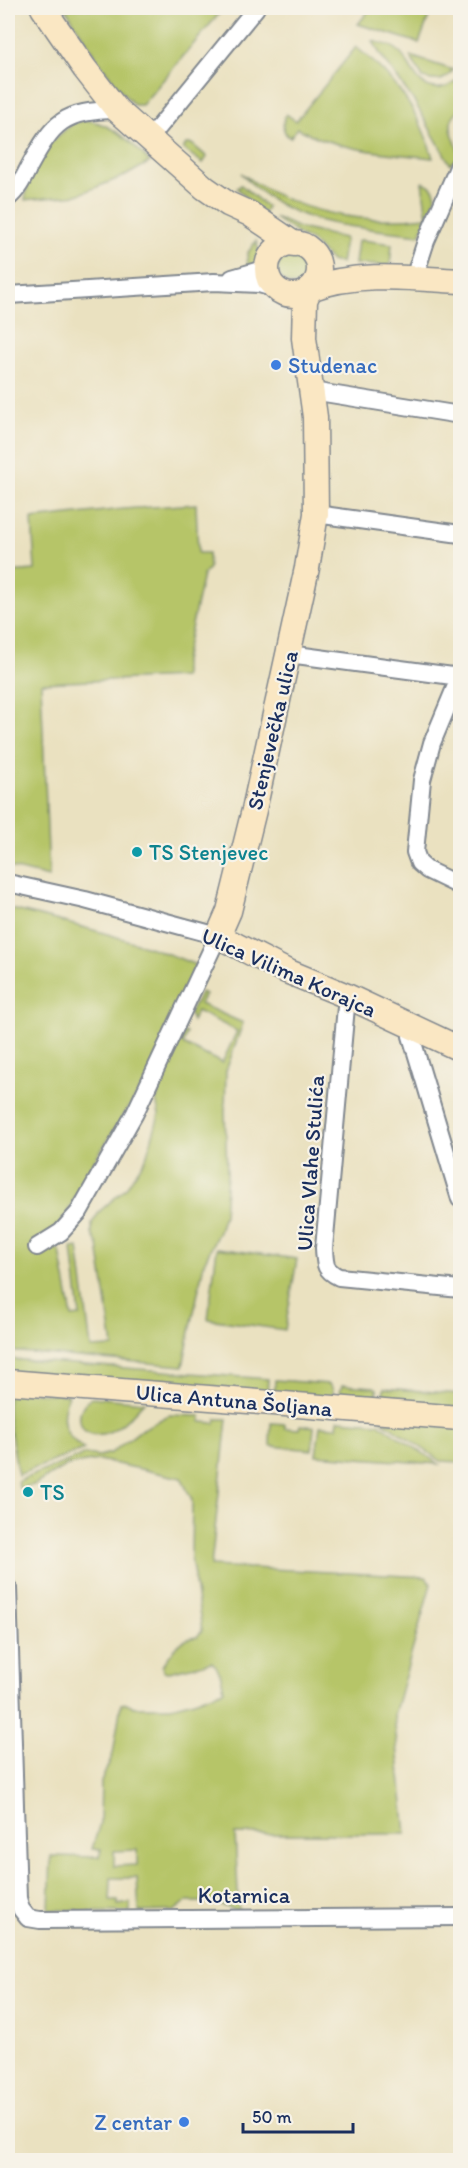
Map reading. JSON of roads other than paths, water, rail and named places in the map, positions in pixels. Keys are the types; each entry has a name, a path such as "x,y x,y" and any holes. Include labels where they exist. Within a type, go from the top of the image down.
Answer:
{"street":[{"path":"43,8 85,69 117,110 205,188 294,243 302,245 332,266 372,277"},
{"path":"150,138 256,8"},
{"path":"8,198 16,191 45,140 69,116 92,111 117,110"},
{"path":"414,278 426,241 460,163"},
{"path":"228,204 264,244 267,250 268,276 279,291"},
{"path":"214,282 260,270 277,249 294,243"},
{"path":"310,289 317,280 319,272 315,256"},
{"path":"9,295 214,282 260,285 298,295 320,285 372,277 460,281"},
{"name":"Stenjevečka ulica","path":"37,1247 61,1232 79,1212 144,1096 229,911 289,654 316,514 316,446 312,391 304,338 304,305 310,289"},
{"name":"Stenjevečka ulica","path":"279,291 293,307 304,338"},
{"path":"312,391 460,415"},
{"path":"316,514 460,534"},
{"path":"289,654 459,681 432,743 422,780 415,852 419,863 427,870 460,886"},
{"name":"Ulica Vilima Korajca","path":"8,883 85,900 218,936 284,970 347,996 460,1049"},
{"name":"Ulica Vlahe Stulića","path":"347,996 324,1248 326,1265 329,1272 339,1277 460,1289"},
{"path":"411,1026 411,1036 460,1199"},
{"name":"Ulica Antuna Šoljana","path":"8,1383 460,1418"},
{"name":"Kotarnica","path":"8,1588 17,1889 18,1904 28,1918 40,1920 460,1917"}],"place":[{"name":"Studenac","path":"276,365"},
{"name":"TS Stenjevec","path":"137,852"},
{"name":"TS","path":"28,1492"},
{"name":"Z centar","path":"184,2122"}]}
